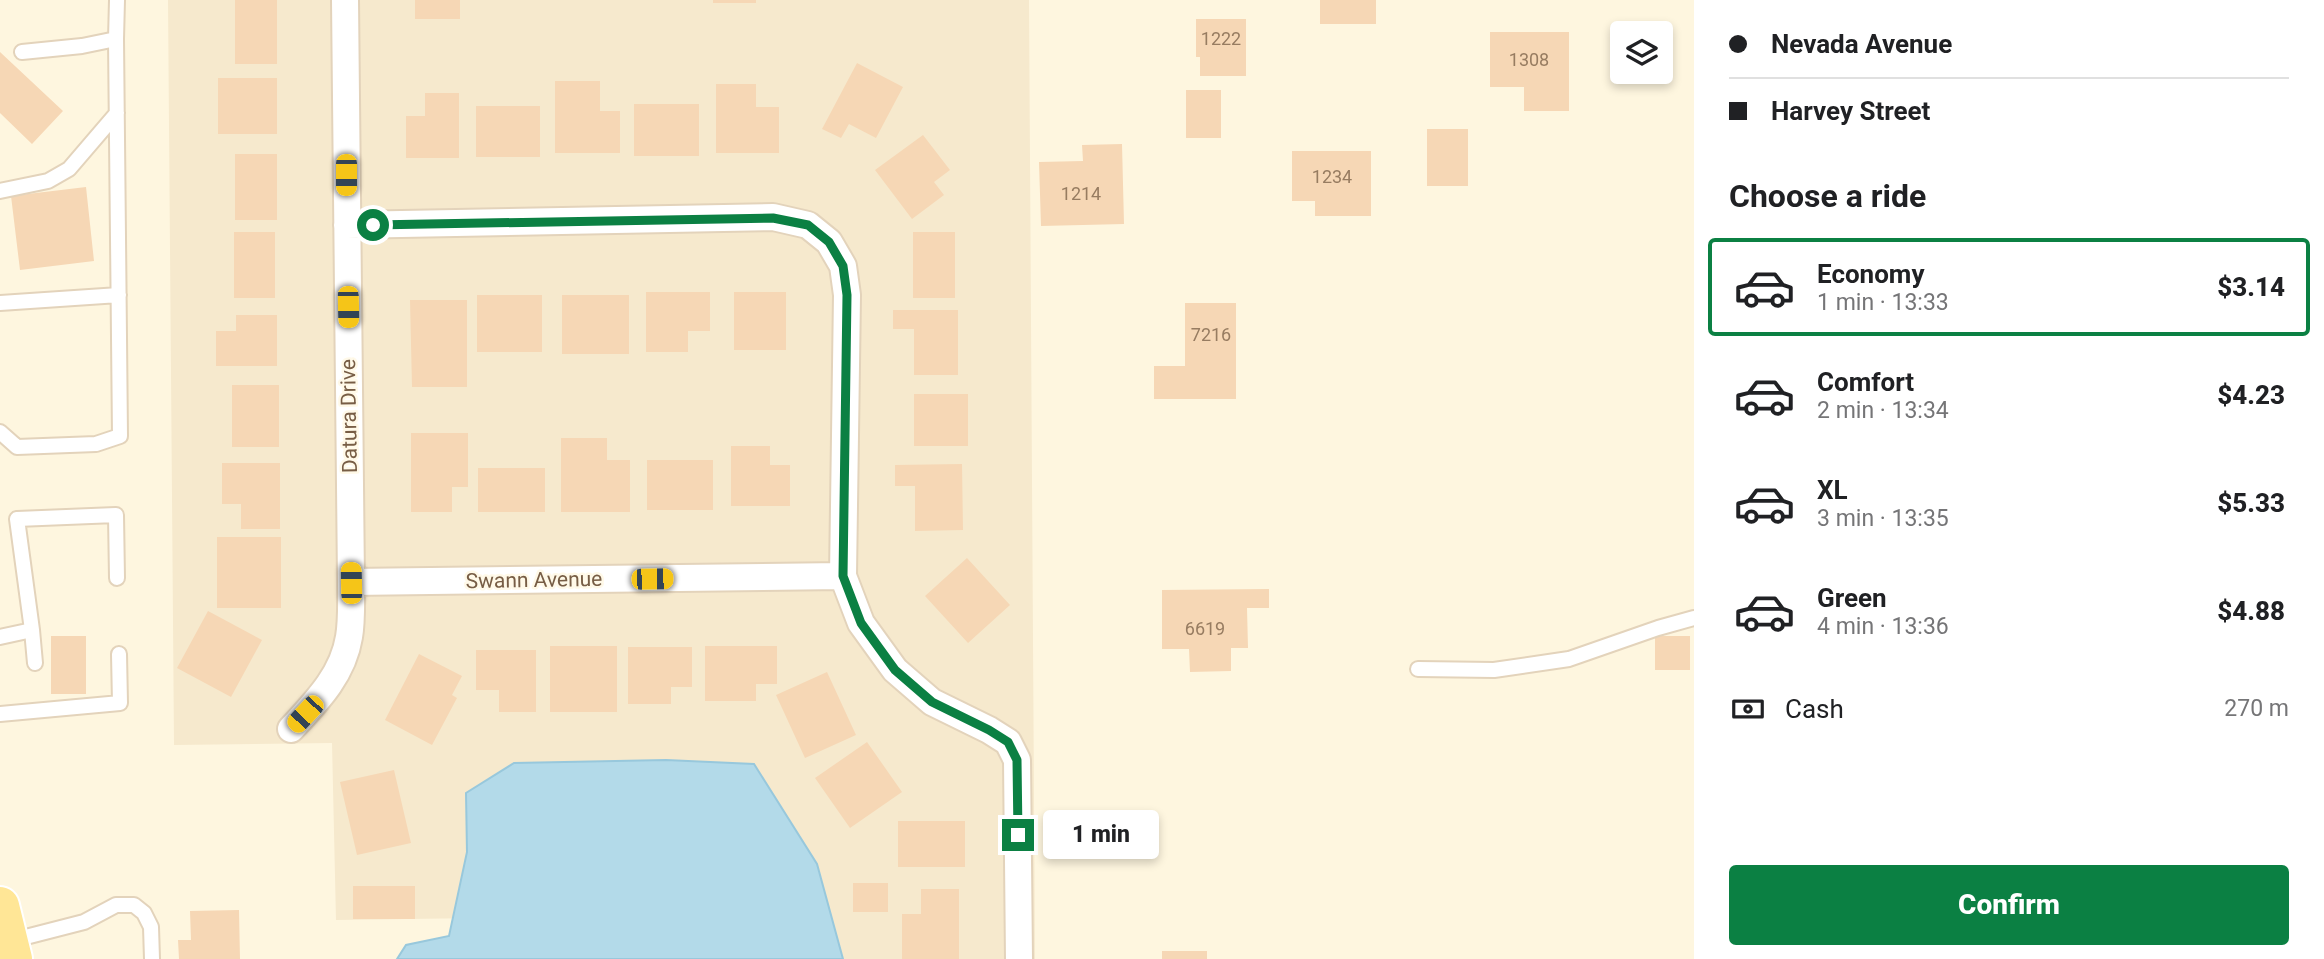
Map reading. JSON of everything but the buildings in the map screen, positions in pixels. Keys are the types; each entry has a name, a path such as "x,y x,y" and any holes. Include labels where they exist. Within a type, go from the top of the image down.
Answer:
{"street":[{"name":"Datura Drive","path":"292,729 335,677 349,638 351,583 345,0"},
{"path":"347,225 773,218 808,225 829,242 843,266 847,295 843,576 861,623 895,670 932,702 1008,742 1017,760 1019,959"},
{"name":"Swann Avenue","path":"351,583 843,576"}],"lane":[{"path":"0,432 17,447 96,444 120,436 117,0"},
{"path":"22,52 82,46 116,39"},
{"path":"0,191 48,181 69,169 117,113"},
{"path":"0,303 118,295"},
{"path":"35,663 17,519 117,515 117,578"},
{"path":"1418,669 1494,670 1569,659 1694,618"},
{"path":"0,636 32,630"},
{"path":"0,714 120,703 118,653"},
{"path":"7,935 85,922 116,905 134,905 144,913 151,927 152,959"}],"shaded area":[{"path":"168,0 1029,0 1035,959 480,959 479,918 336,920 332,743 174,745"}],"water":[{"path":"666,760 754,764 817,864 843,959 397,959 406,945 449,936 467,852 466,793 514,763"}],"route":[{"path":"373,225 773,218 808,225 829,242 843,266 847,295 843,576 861,623 895,670 932,702 1008,742 1017,760 1018,835"}]}
